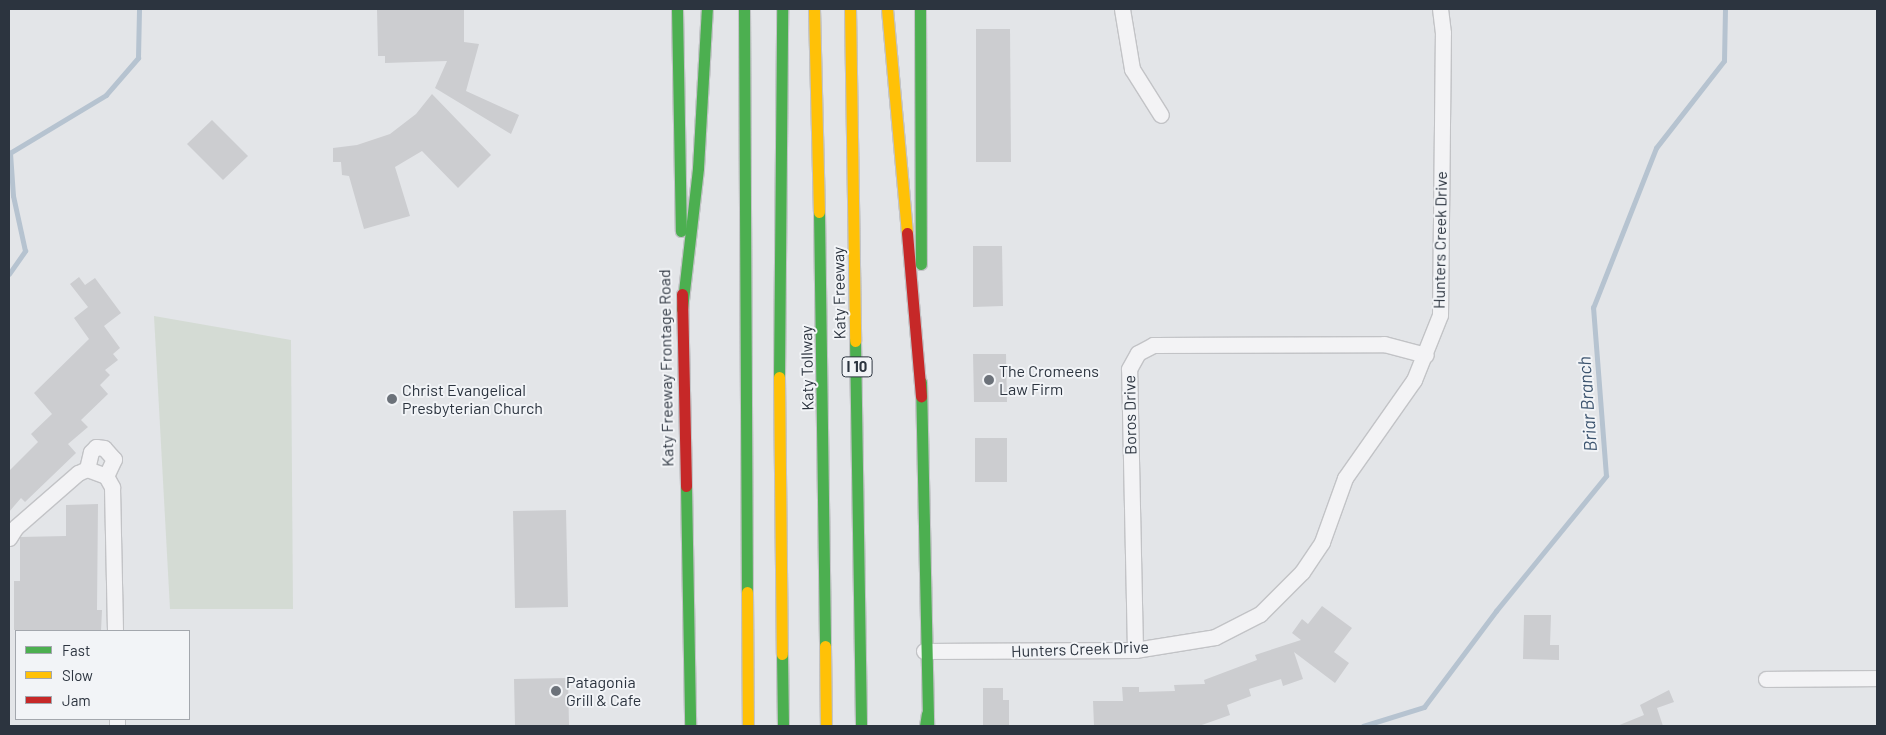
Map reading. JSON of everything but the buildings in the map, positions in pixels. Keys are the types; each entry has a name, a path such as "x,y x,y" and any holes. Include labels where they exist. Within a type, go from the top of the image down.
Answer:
{"main road":[{"name":"Katy Freeway Frontage Road","path":"677,9 690,726"},
{"path":"682,308 698,168 707,9"},
{"path":"744,9 748,726"},
{"name":"Katy Tollway","path":"782,9 778,358 783,726"},
{"name":"Katy Tollway","path":"814,9 824,409 826,726"},
{"name":"Katy Freeway","path":"850,9 861,726"},
{"path":"887,9 921,396"},
{"path":"920,9 921,396 926,726"}],"street":[{"path":"1122,9 1132,69 1161,114"},
{"name":"Hunters Creek Drive","path":"924,651 1135,650 1215,637 1260,614 1302,572 1322,542 1345,478 1414,380 1426,355 1440,315 1443,33 1440,9"},
{"name":"Boros Drive","path":"1135,650 1129,369 1138,353 1153,345 1384,344 1426,355"},
{"path":"9,538 16,527 71,479 97,472 112,487 115,630"},
{"path":"1766,679 1877,678"}],"shaded area":[{"path":"154,316 291,340 293,609 170,609"}],"waterway":[{"path":"9,274 25,251 13,196 10,153 106,95 138,58 139,9"},
{"name":"Briar Branch","path":"1363,726 1424,707 1496,611 1606,476 1593,308 1656,148 1724,61 1725,9"}],"traffic: fast":[{"path":"677,9 681,231"},
{"path":"682,309 698,168 707,9"},
{"path":"744,9 747,592"},
{"path":"779,377 782,9"},
{"path":"920,9 921,264"},
{"path":"819,212 825,646"},
{"path":"855,341 861,726"},
{"path":"921,382 928,726"},
{"path":"686,486 690,726"},
{"path":"782,654 783,726"},
{"path":"925,726 927,714"}],"traffic: slow":[{"path":"814,9 819,212"},
{"path":"850,9 855,341"},
{"path":"887,9 907,233"},
{"path":"779,377 782,654"},
{"path":"747,592 748,726"},
{"path":"825,646 826,726"}],"traffic: jam":[{"path":"907,233 921,396"},
{"path":"682,294 686,486"}],"place":[{"name":"The Cromeens Law Firm","path":"989,380"},
{"name":"Christ Evangelical Presbyterian Church","path":"392,399"},
{"name":"Patagonia Grill & Cafe","path":"556,691"}]}
